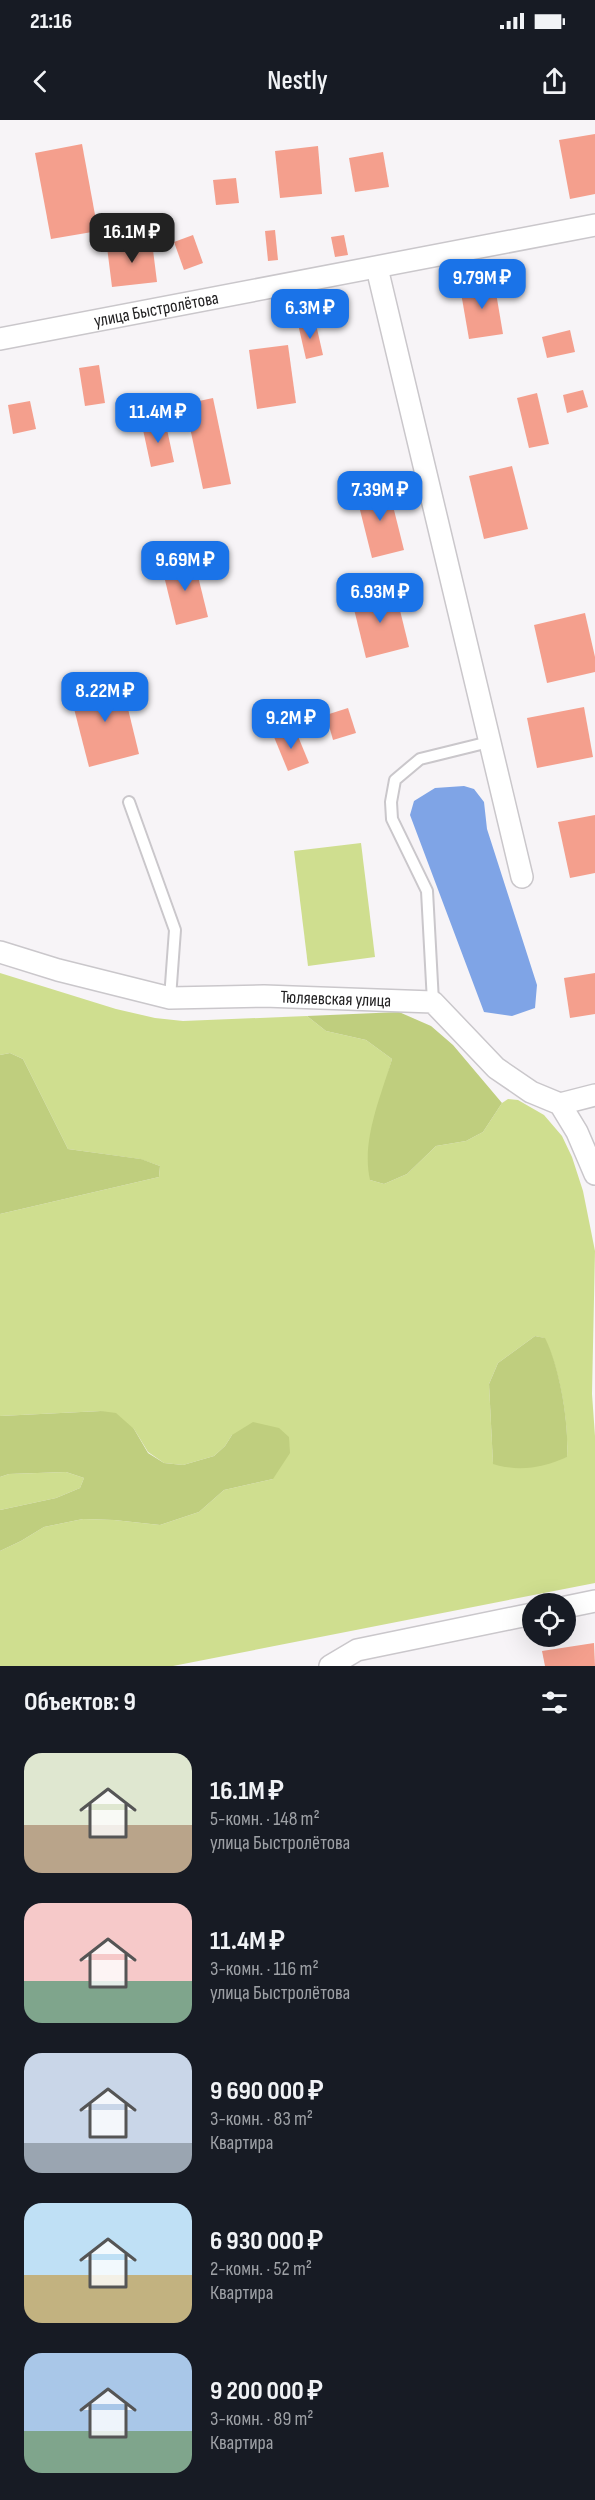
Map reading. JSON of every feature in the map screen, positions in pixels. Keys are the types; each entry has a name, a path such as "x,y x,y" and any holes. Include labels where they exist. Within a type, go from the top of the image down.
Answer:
{"street":[{"name":"улица Быстролётова","path":"0,339 595,225"},
{"path":"377,268 522,877"},
{"name":"Тюляевская улица","path":"0,952 58,970 170,998 264,996 432,1002"},
{"path":"432,1002 496,1068 531,1092 560,1104 577,1132 595,1174"},
{"path":"560,1104 595,1095"},
{"path":"576,1606 595,1601"},
{"path":"330,1666 357,1650 522,1616"}],"lane":[{"path":"432,1002 427,891 392,819 391,802 395,780 420,759 489,742"},
{"path":"129,802 175,930 170,998"}],"green space":[{"path":"361,843 375,957 308,966 294,851"},
{"path":"0,973 116,1009 155,1018 183,1021 307,1016 326,1031 366,1040 392,1059 373,1128 370,1180 384,1184 407,1174 436,1146 466,1141 483,1132 502,1103 508,1099 518,1100 544,1115 562,1136 572,1157 583,1191 595,1251 592,1394 595,1436 595,1583 544,1593 522,1593 522,1597 173,1666 0,1666 0,1551 44,1527 83,1519 160,1525 199,1512 224,1490 273,1479 232,1435 225,1446 214,1456 183,1465 164,1463 148,1452 134,1429 101,1411 0,1416 0,1214 159,1177 160,1166 140,1159 68,1149 23,1059 10,1053 0,1055","holes":["535,1336 544,1338 550,1350 562,1396 567,1457 493,1463 489,1384 498,1363"]},
{"path":"399,1012 431,1026 453,1045 502,1103 483,1132 466,1141 436,1146 407,1174 384,1184 370,1180 368,1150 373,1119 392,1059 366,1040 326,1031 307,1016"},
{"path":"10,1053 23,1059 68,1149 141,1159 160,1166 159,1177 0,1214 0,1055"},
{"path":"535,1336 545,1338 555,1364 565,1412 567,1457 530,1468 512,1468 493,1464 489,1384 498,1363"},
{"path":"101,1411 116,1413 134,1429 148,1453 164,1463 183,1465 214,1456 225,1446 232,1435 253,1422 279,1428 289,1437 290,1453 273,1479 224,1490 199,1512 160,1525 83,1519 44,1527 0,1551 0,1510 56,1498 80,1488 84,1478 66,1472 9,1474 0,1477 0,1416"},
{"path":"66,1472 84,1478 80,1488 56,1498 0,1510 0,1477 9,1474"}],"water":[{"path":"464,786 474,789 484,802 487,829 537,985 535,1008 512,1016 484,1012 410,815 414,801 435,788"}],"building":[{"path":"595,134 595,194 570,199 559,140"},
{"path":"82,144 98,231 51,239 35,153"},
{"path":"318,146 322,194 280,198 275,151"},
{"path":"383,152 389,187 355,192 349,158"},
{"path":"236,178 239,203 216,205 213,180"},
{"path":"275,230 278,260 268,261 265,231"},
{"path":"193,235 203,263 184,270 174,242"},
{"path":"344,235 348,255 335,257 331,237"},
{"path":"152,242 157,282 112,287 107,247"},
{"path":"494,281 503,334 469,339 460,287"},
{"path":"315,320 323,355 306,359 298,324"},
{"path":"570,330 575,352 547,358 542,337"},
{"path":"288,345 296,403 257,409 249,350"},
{"path":"99,365 105,403 85,406 79,368"},
{"path":"583,390 588,407 567,413 563,395"},
{"path":"537,393 549,444 529,448 517,398"},
{"path":"213,398 231,484 203,489 185,404"},
{"path":"30,401 36,429 13,434 8,405"},
{"path":"165,420 174,462 151,467 142,425"},
{"path":"512,466 528,529 484,539 469,476"},
{"path":"388,486 404,550 372,558 356,494"},
{"path":"194,560 208,617 176,625 162,568"},
{"path":"395,590 409,647 366,658 352,601"},
{"path":"585,613 595,657 595,672 547,683 534,625"},
{"path":"121,680 139,754 89,767 70,693"},
{"path":"584,707 593,757 537,768 527,718"},
{"path":"348,708 356,733 333,740 326,715"},
{"path":"295,729 309,763 288,771 274,737"},
{"path":"595,815 595,873 570,878 558,822"},
{"path":"595,973 595,1014 570,1018 564,978"},
{"path":"594,1643 595,1666 545,1666 542,1651"}]}
